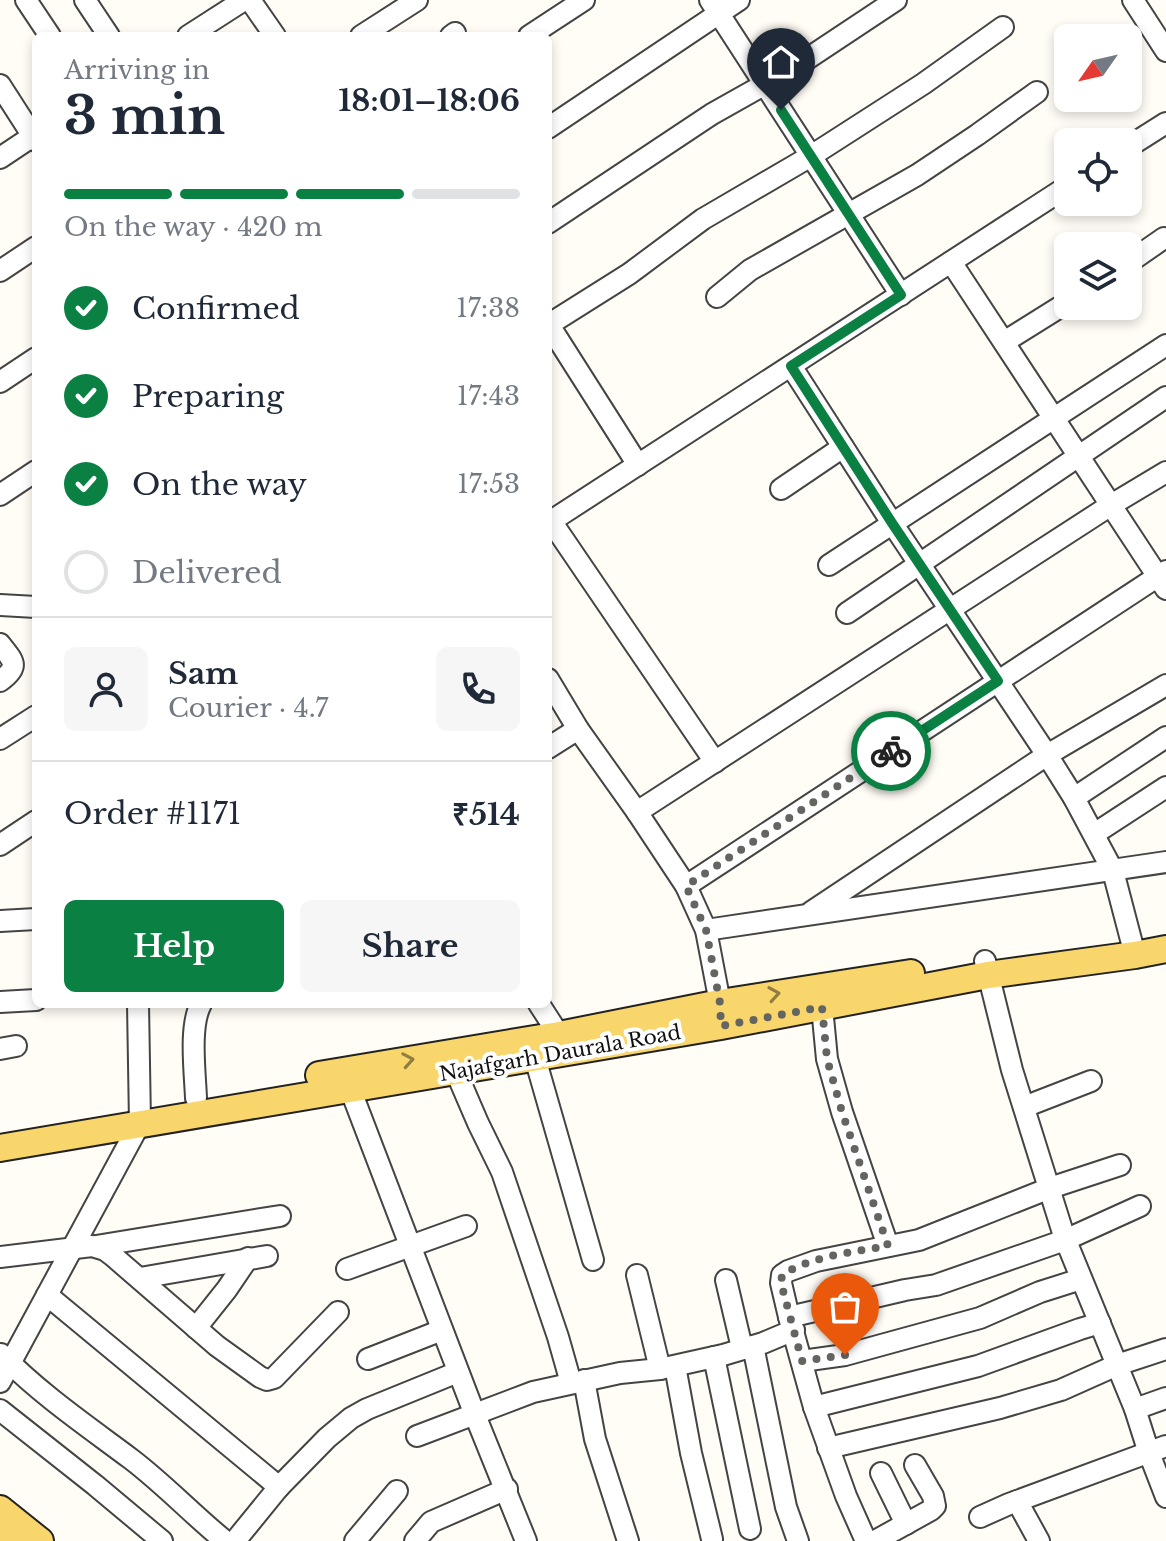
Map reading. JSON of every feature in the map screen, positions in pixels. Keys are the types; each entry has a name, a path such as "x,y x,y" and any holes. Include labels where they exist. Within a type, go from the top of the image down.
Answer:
{"main road":[{"name":"Najafgarh Daurala Road","path":"1134,947 1166,933"},
{"name":"Najafgarh Daurala Road","path":"0,1130 139,1115 346,1080 559,1035 720,1014 987,968 1134,947 1166,949"},
{"name":"Najafgarh Daurala Road","path":"0,1148 196,1098 346,1080 456,1072 535,1058 720,1014 822,1007 987,968"},
{"path":"0,1509 40,1541"},
{"path":"0,1534 9,1541"}],"street":[{"path":"26,0 47,32"},
{"path":"85,0 106,32"},
{"path":"194,32 244,0"},
{"path":"250,0 272,32"},
{"path":"367,32 417,0"},
{"path":"535,32 584,0"},
{"path":"552,125 714,7 739,0"},
{"path":"552,220 712,114 792,69 896,0"},
{"path":"1133,0 1166,51"},
{"path":"714,7 901,295"},
{"path":"552,322 629,274 703,219 811,156 923,84 1003,27"},
{"path":"0,85 32,133"},
{"path":"717,297 750,270 917,175 1037,92"},
{"path":"1142,138 1166,123"},
{"path":"0,158 32,139"},
{"path":"552,521 1054,195"},
{"path":"1142,253 1164,238"},
{"path":"0,271 32,250"},
{"path":"686,886 998,681 1163,578 1111,505 951,262"},
{"path":"1004,342 1054,311"},
{"path":"552,331 638,465"},
{"path":"829,565 1166,345"},
{"path":"0,382 32,361"},
{"path":"791,366 1074,798 1113,871 1134,947"},
{"path":"847,613 1166,397"},
{"path":"781,489 843,447"},
{"path":"637,812 1166,472"},
{"path":"0,495 32,474"},
{"path":"552,525 715,762"},
{"path":"0,605 32,607"},
{"path":"0,644 14,666 0,681"},
{"path":"804,917 1047,755 1166,685"},
{"path":"552,686 578,729 686,886 706,930 720,1014"},
{"path":"0,739 32,719"},
{"path":"552,745 578,729"},
{"path":"1074,798 1166,737"},
{"path":"1094,834 1166,787"},
{"path":"0,845 32,824"},
{"path":"706,930 1166,862"},
{"path":"0,921 32,919"},
{"path":"987,968 1024,1107 1065,1240 1135,1409 1157,1449 1166,1497"},
{"path":"0,1002 32,1000"},
{"path":"822,1007 827,1059 888,1246"},
{"path":"0,1382 5,1358 47,1295 73,1248 139,1115 138,1008"},
{"path":"196,1098 194,1025 198,1008"},
{"path":"542,1008 559,1035"},
{"path":"535,1058 593,1260"},
{"path":"456,1072 502,1172 558,1337 577,1381 628,1541"},
{"path":"346,1080 458,1372 507,1489 519,1539"},
{"path":"1024,1107 1091,1081"},
{"path":"866,1541 814,1407 781,1283 782,1275 816,1261 919,1240 1050,1188 1120,1165"},
{"path":"417,1436 533,1392 620,1373 668,1368 747,1347 791,1324 905,1290 936,1285 1065,1240 1140,1206"},
{"path":"0,1257 96,1246 280,1216"},
{"path":"347,1269 466,1226"},
{"path":"96,1246 113,1256 249,1370 267,1380 274,1378 338,1312"},
{"path":"140,1278 257,1257 196,1328"},
{"path":"637,1275 668,1368 712,1539"},
{"path":"802,1361 845,1355 980,1318 1040,1292 1081,1279"},
{"path":"726,1280 747,1347 786,1507 798,1541"},
{"path":"47,1295 279,1487"},
{"path":"814,1407 978,1366 1100,1323"},
{"path":"368,1359 442,1330"},
{"path":"828,1448 1000,1408 1061,1390 1117,1365 1166,1349"},
{"path":"714,1357 750,1529"},
{"path":"5,1358 134,1461 225,1541"},
{"path":"235,1541 279,1487 351,1418 458,1372"},
{"path":"1135,1409 1166,1398"},
{"path":"0,1410 162,1541"},
{"path":"980,1517 1157,1449"},
{"path":"875,1541 901,1531 936,1503 915,1465"},
{"path":"881,1473 901,1531"},
{"path":"415,1541 431,1522 507,1489"},
{"path":"355,1541 397,1491"},
{"path":"1017,1501 1039,1541"}],"way so far":[{"path":"845,1355 802,1361 781,1283 782,1275 788,1271 816,1261 888,1246 827,1059 822,1007 721,1026 720,1003 706,930 686,886 891,751"}],"route":[{"path":"781,110 901,295 791,366 998,681 891,751"}]}
